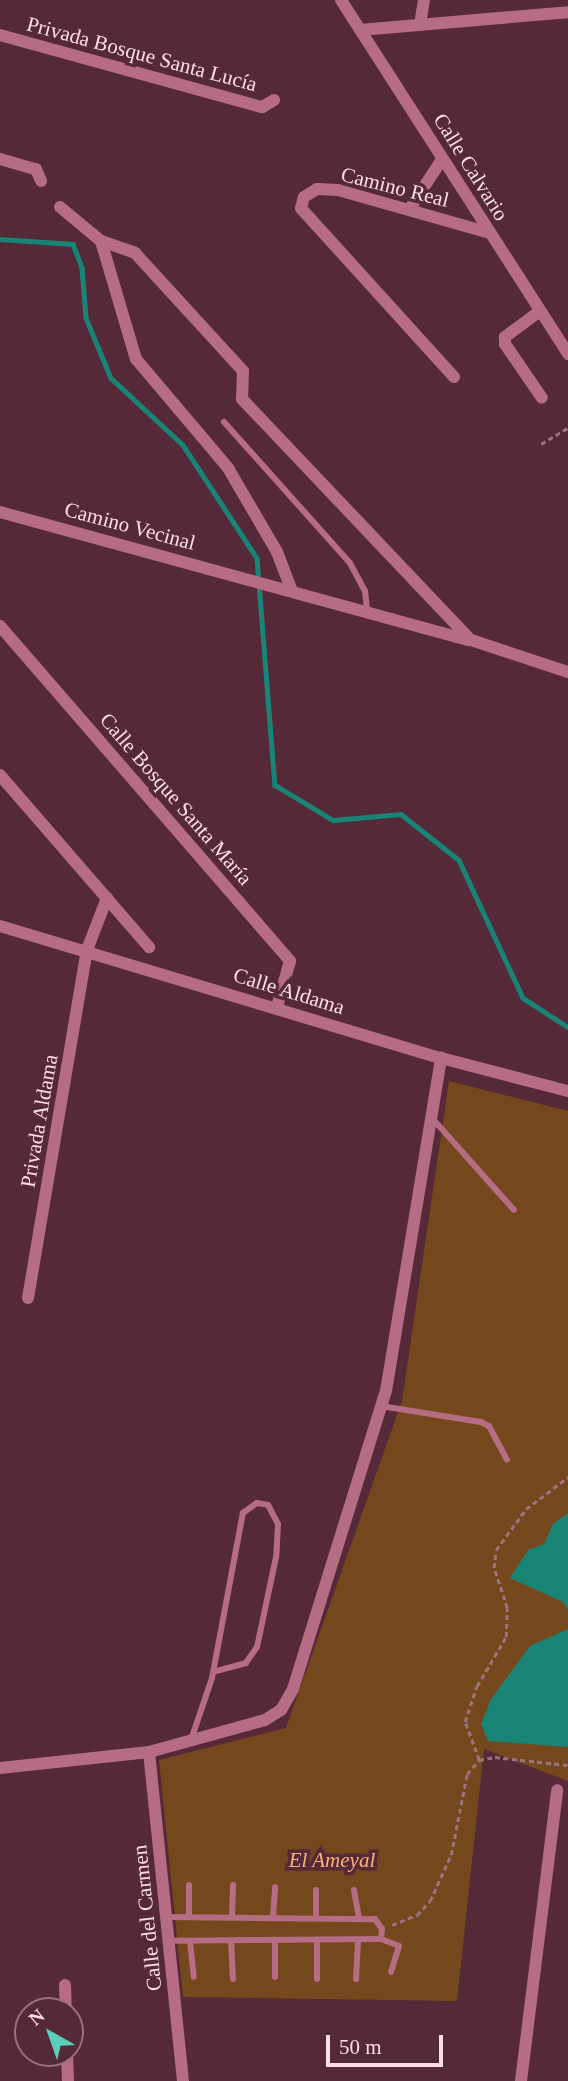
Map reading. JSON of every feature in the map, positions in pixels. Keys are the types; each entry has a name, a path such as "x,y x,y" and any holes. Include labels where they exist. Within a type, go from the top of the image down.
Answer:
{"street":[{"name":"Calle Calvario","path":"341,0 568,354"},
{"path":"420,25 424,0"},
{"path":"360,30 568,12"},
{"name":"Privada Bosque Santa Lucía","path":"0,35 262,107 274,100"},
{"path":"0,159 36,169 41,181"},
{"path":"411,207 443,159"},
{"name":"Camino Real","path":"454,377 301,208 304,197 317,189 411,207 490,233"},
{"path":"60,207 101,242 135,253 144,262 243,371 243,399 471,640"},
{"path":"101,242 136,359 228,468 277,552 291,588 471,640 568,672"},
{"path":"540,310 505,337 505,344 542,398"},
{"name":"Camino Vecinal","path":"0,512 291,588"},
{"name":"Calle Bosque Santa María","path":"0,626 290,961 277,1007"},
{"path":"0,775 149,947"},
{"name":"Privada Aldama","path":"28,1298 87,950 107,898"},
{"name":"Calle Aldama","path":"0,928 87,950 441,1058 568,1091"},
{"path":"0,1768 149,1752 265,1720 281,1710 293,1689 381,1406 441,1058"},
{"name":"Calle del Carmen","path":"149,1752 183,2081"},
{"path":"522,2081 557,1790"},
{"path":"65,1985 65,1997"}],"lane":[{"path":"224,422 350,564 365,591 368,610"},
{"path":"431,1116 513,1210"},
{"path":"381,1406 481,1422 489,1426 507,1460"},
{"path":"191,1740 213,1672 243,1513 257,1503 268,1505 278,1524 276,1557 257,1647 246,1663 213,1672"},
{"path":"189,1885 189,1917"},
{"path":"232,1917 233,1885"},
{"path":"273,1918 275,1887"},
{"path":"316,1890 316,1919"},
{"path":"354,1891 359,1919"},
{"path":"167,1917 375,1919 382,1929 381,1939"},
{"path":"169,1941 381,1939 399,1946 391,1972"},
{"path":"275,1940 275,1977"},
{"path":"317,1940 317,1979"},
{"path":"356,1979 358,1940"},
{"path":"190,1941 194,1976"},
{"path":"231,1941 233,1979"}],"path":[{"path":"541,444 568,428"},
{"path":"479,1760 465,1722 477,1686 506,1636 508,1608 494,1568 496,1550 526,1509 568,1478"},
{"path":"382,1929 417,1915 430,1901 451,1855 467,1774 479,1760 495,1757 568,1765"}],"green space":[{"name":"El Ameyal","path":"449,1081 568,1111 568,1781 484,1749 457,2001 183,1997 159,1760 286,1728 402,1401"}],"shaded area":[{"path":"568,1513 568,1610 563,1602 510,1578 528,1550 544,1544 553,1524"},
{"path":"568,1629 568,1747 488,1741 481,1724 491,1699 530,1646"}],"waterway":[{"path":"0,239 73,244 82,268 86,318 111,378 183,445 257,558 275,785 333,820 401,814 459,860 523,998 568,1027"}]}
